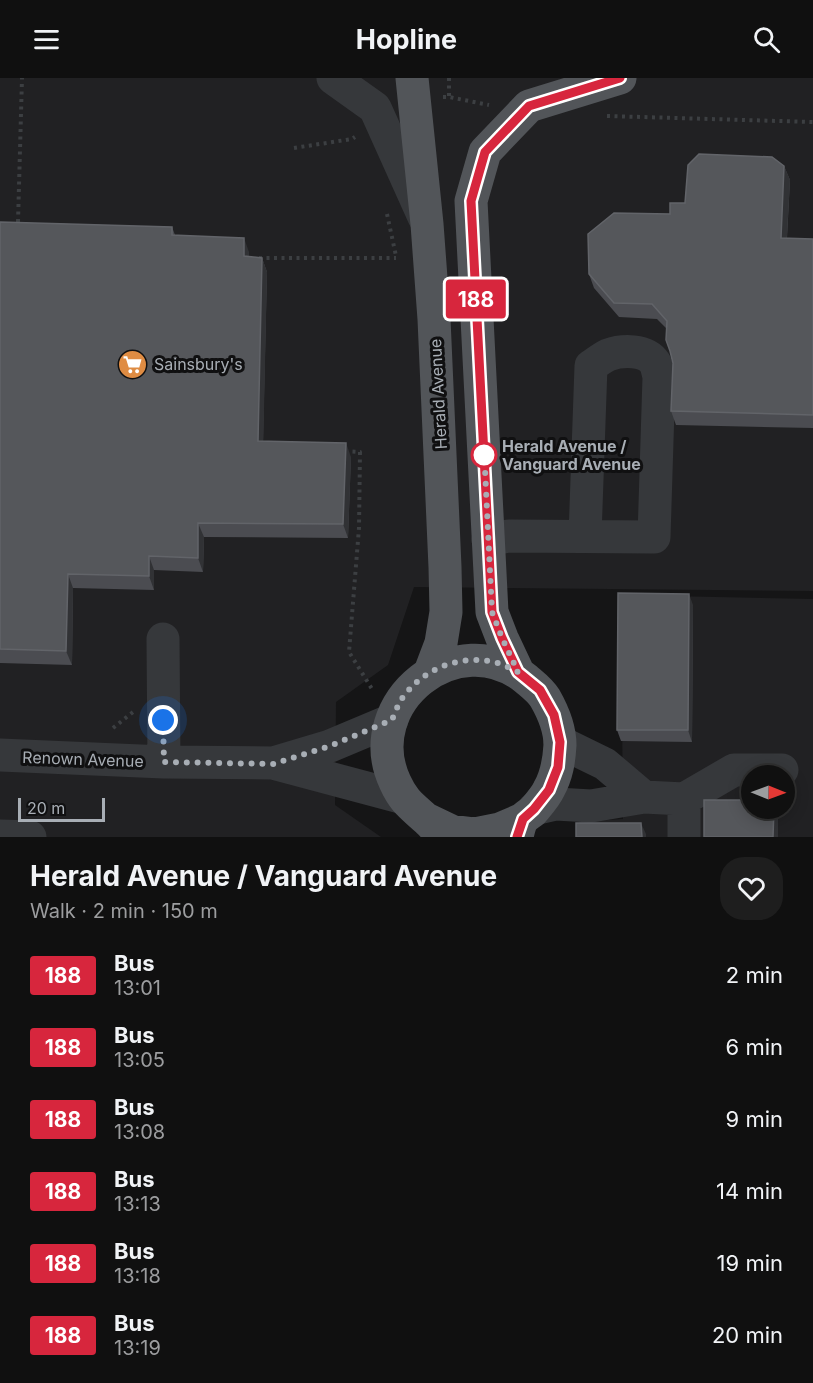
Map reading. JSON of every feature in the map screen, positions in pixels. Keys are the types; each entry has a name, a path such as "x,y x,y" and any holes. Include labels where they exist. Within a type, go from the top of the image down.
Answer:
{"main road":[{"name":"Herald Avenue","path":"518,672 492,612 471,201 485,152 529,106 620,78"},
{"name":"Herald Avenue","path":"414,88 435,331 445,555 446,612 441,643 430,672"},
{"name":"Herald Avenue","path":"435,829 404,798 394,780 389,760 384,707 398,706 406,693 430,672 464,661 501,664 518,672 540,690 554,715 560,742 558,767 549,790 524,822"},
{"path":"435,829 475,834 500,830 524,822"}],"street":[{"path":"333,78 375,108 427,224"},
{"path":"488,540 509,536 654,537 659,377 653,359 639,353 626,351 608,355 591,366 585,536"},
{"path":"163,639 164,762"},
{"name":"Renown Avenue","path":"273,764 330,746 384,707"},
{"path":"560,742 605,764 644,797"},
{"name":"Renown Avenue","path":"0,755 273,764 404,798"},
{"path":"524,822 556,804 591,806 644,797 684,799 734,770 741,770"},
{"path":"684,799 684,837"},
{"path":"0,836 30,837"}],"path":[{"path":"18,222 22,78"},
{"path":"449,78 449,97"},
{"path":"414,88 490,105 515,120"},
{"path":"294,148 352,139 365,127 375,108"},
{"path":"259,258 396,258"},
{"path":"341,451 360,452 358,528 349,652 384,707"},
{"path":"109,732 137,709"}],"shaded area":[{"path":"0,78 813,78 813,591 414,587 388,665 336,702 335,805 381,837 0,837"},
{"path":"621,595 813,599 813,837 579,837 579,822 623,819"}],"building":[{"path":"699,154 772,157 784,166 781,238 813,239 813,415 671,411 673,363 666,340 667,321 652,304 614,303 589,274 588,234 614,213 670,214 670,203 685,203 688,165"},
{"name":"Sainsbury's","path":"0,222 172,227 172,235 244,238 244,256 262,258 258,441 346,443 343,524 198,523 198,558 149,556 149,576 68,574 66,651 0,649"},
{"path":"618,593 689,594 688,730 617,730"},
{"path":"704,800 741,800 741,819 774,819 773,837 704,837"},
{"path":"576,823 641,823 642,837 576,837"}],"bus line":[{"name":"188","path":"517,837 523,819 549,790 558,767 560,742 554,715 540,690 518,672 492,612 471,201 485,152 529,106 620,78"}],"place":[{"name":"Sainsbury's","path":"133,364"},
{"name":"Herald Avenue / Vanguard Avenue","path":"484,455"}],"route":[{"path":"163,720 164,762 273,764 330,746 392,720 406,693 430,672 447,665 464,661 483,661 501,664 518,672 492,612 484,449 484,455"}]}
